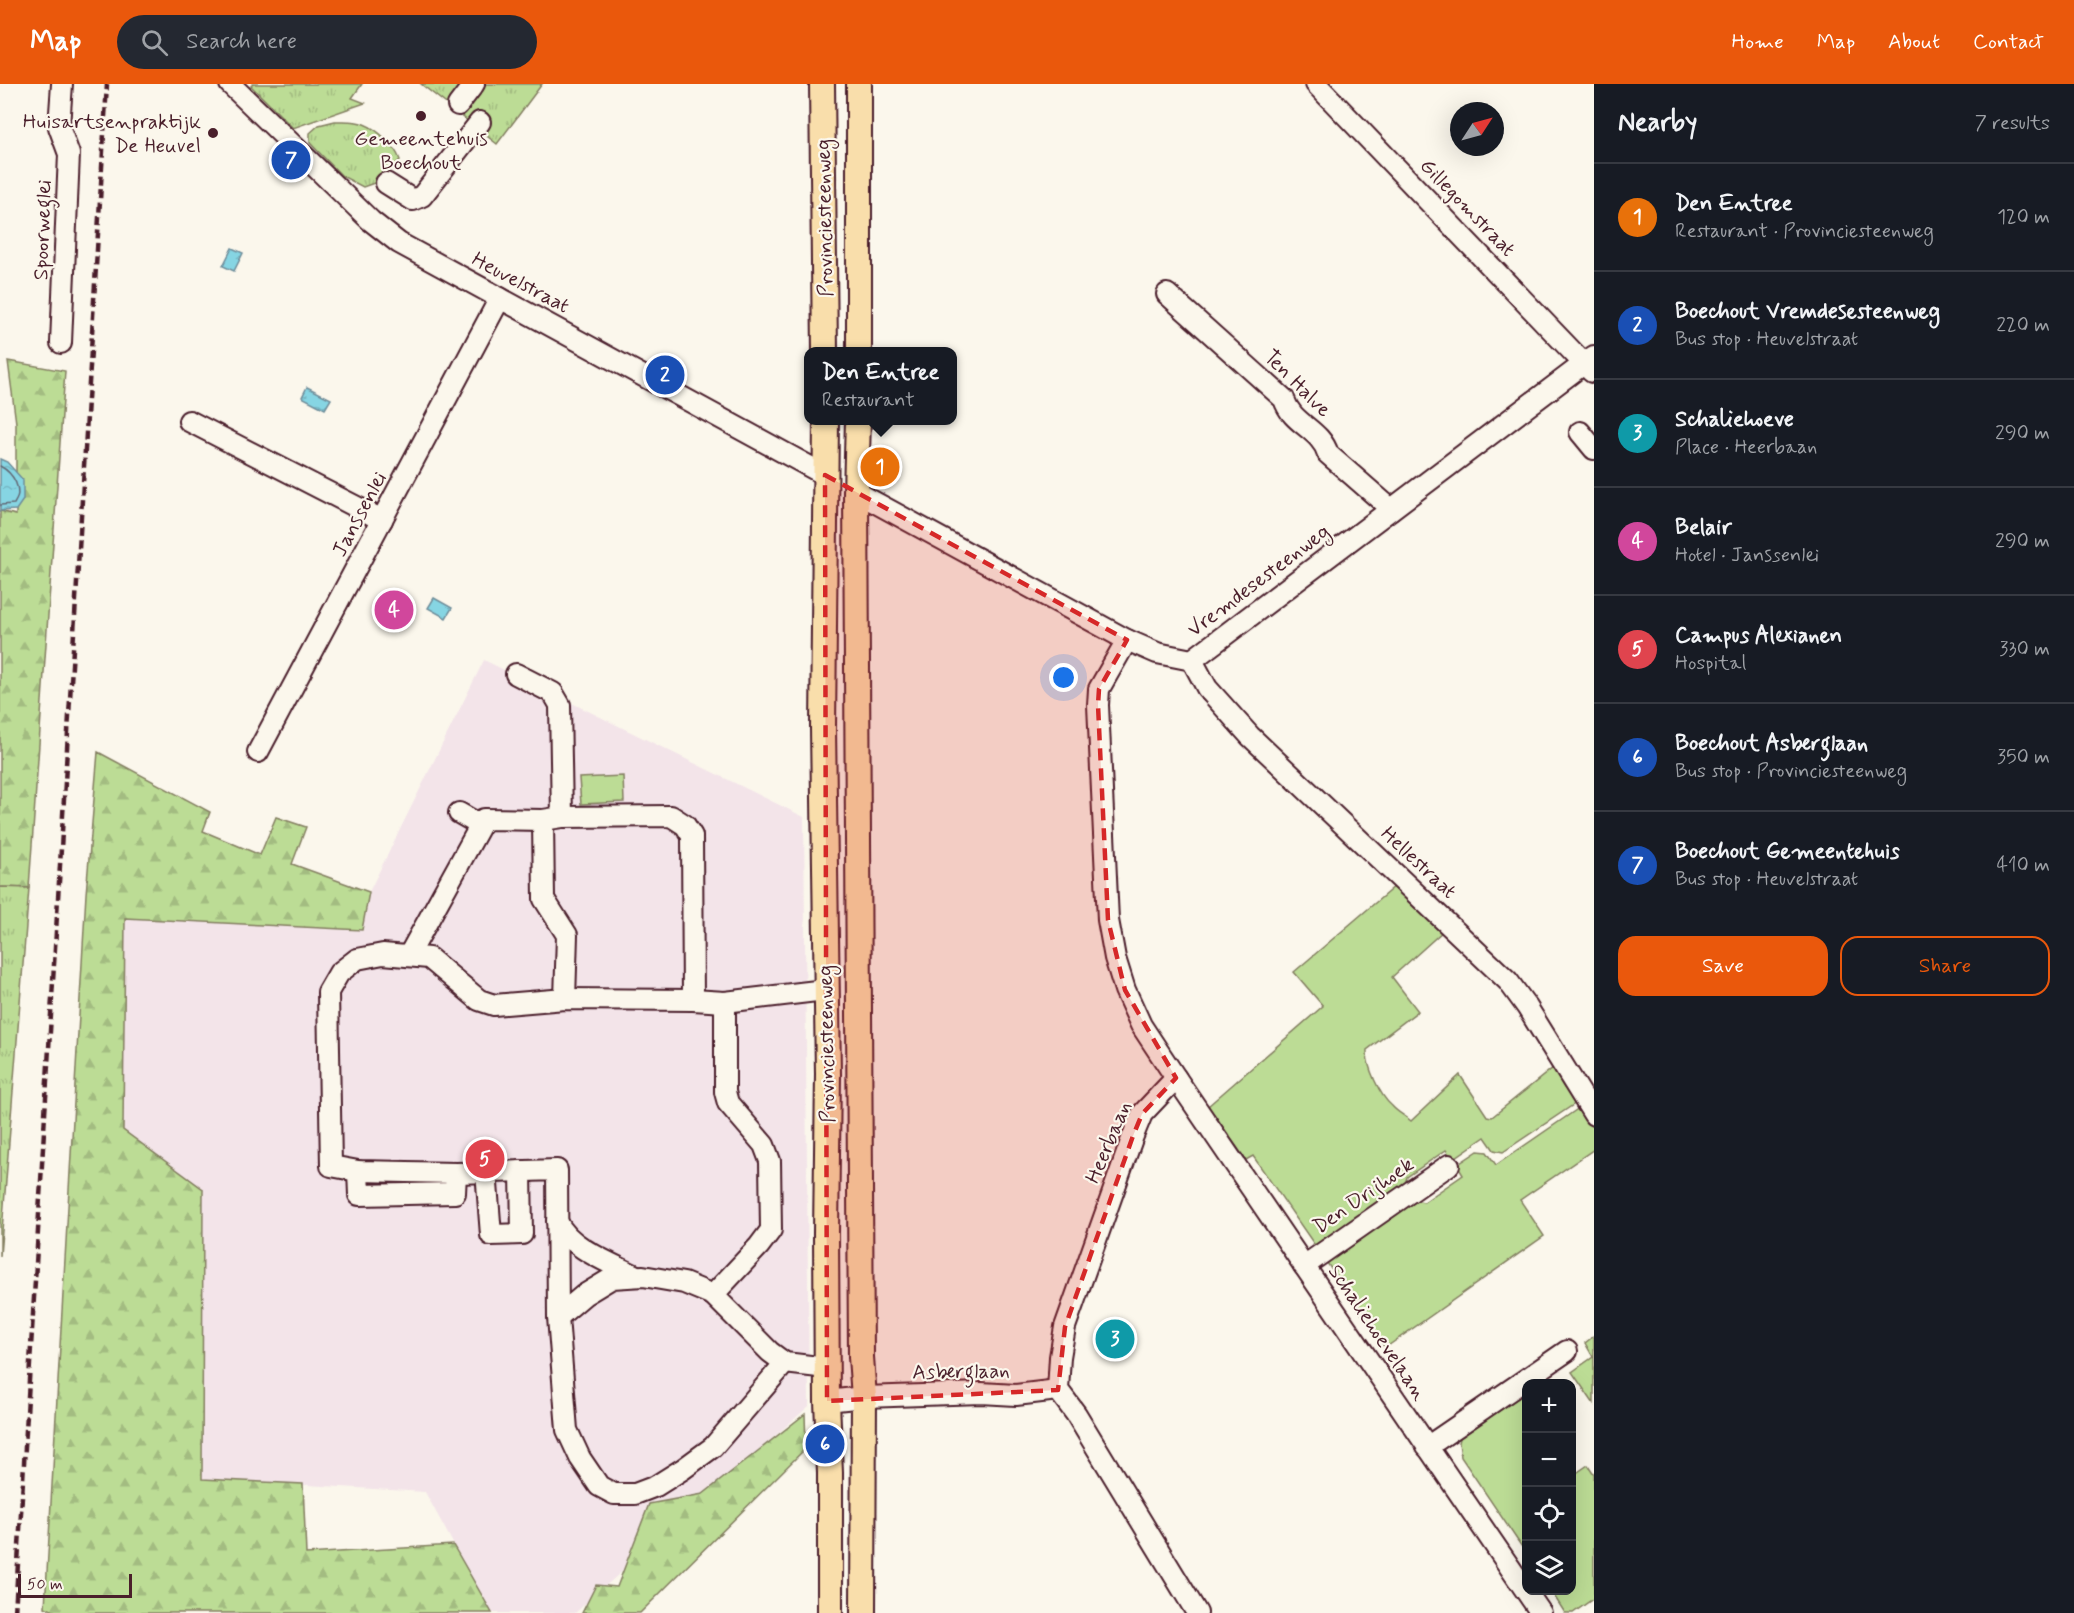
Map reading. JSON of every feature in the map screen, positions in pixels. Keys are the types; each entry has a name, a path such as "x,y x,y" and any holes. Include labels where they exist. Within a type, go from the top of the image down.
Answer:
{"main road":[{"name":"Provinciesteenweg","path":"822,84 825,347"},
{"name":"Provinciesteenweg","path":"859,84 859,347"},
{"name":"Provinciesteenweg","path":"826,425 823,741 828,1074 827,1401 830,1473 830,1613"},
{"name":"Provinciesteenweg","path":"858,425 856,492 861,1357 864,1397 863,1613"},
{"path":"825,474 856,492"}],"street":[{"name":"Spoorweglei","path":"61,343 69,154 59,127 62,84"},
{"name":"Heuvelstraat","path":"232,84 378,227 399,243 825,474"},
{"path":"458,105 474,84"},
{"name":"Gillegomstraat","path":"1316,84 1591,364"},
{"path":"386,183 413,200 422,196 480,122"},
{"name":"Ten Halve","path":"1167,294 1284,399 1288,411 1324,442 1328,454 1391,509"},
{"name":"Janssenlei","path":"258,752 500,298"},
{"name":"Vremdesesteenweg","path":"856,492 1127,640 1157,653 1192,660 1391,509 1591,364"},
{"path":"189,421 382,520"},
{"path":"1581,432 1594,449"},
{"path":"1127,640 1099,689 1108,920 1115,958 1125,990 1141,1025 1176,1078"},
{"name":"Hellestraat","path":"1192,660 1207,688 1250,736 1508,981 1527,1007 1594,1115"},
{"path":"516,674 553,693 560,705 553,818 544,899 567,935 565,999"},
{"path":"459,813 480,825"},
{"path":"409,955 484,819 671,816 685,825 692,836 693,1000"},
{"path":"785,1363 713,1447 656,1486 634,1494 614,1494 599,1486 580,1458 567,1430 558,1317 557,1170 456,1173 358,1171 331,1166 328,992 339,973 357,959 383,954 429,958 479,1000 494,1005 565,999 725,1002 825,990"},
{"path":"713,1294 759,1246 771,1230 771,1161 764,1145 728,1102 724,1092 725,1002"},
{"name":"Schaliehoevelaan","path":"1176,1078 1541,1613"},
{"name":"Heerbaan","path":"1058,1390 1065,1326 1133,1136 1142,1114 1176,1078"},
{"name":"Den Drijhoek","path":"1304,1266 1449,1165"},
{"path":"486,1172 490,1235 522,1234 521,1171"},
{"path":"557,1221 567,1234 588,1251 636,1276"},
{"path":"558,1317 584,1295 612,1278 636,1276 684,1283 713,1294 770,1352 785,1363 827,1368"},
{"path":"1427,1447 1568,1351"},
{"path":"1058,1390 1076,1414 1197,1613"},
{"name":"Asberglaan","path":"827,1401 864,1397 981,1393 1016,1395 1058,1390"}],"highlighted area":[{"path":"825,475 1127,640 1099,689 1108,920 1125,990 1176,1078 1142,1114 1133,1136 1065,1327 1058,1390 827,1401"}],"shaded area":[{"path":"484,660 804,817 809,1406 575,1613 491,1613 425,1492 202,1479 203,1189 123,1130 125,917 362,930 369,892"}],"green space":[{"path":"253,84 362,84 352,98 365,103 293,128 251,86"},
{"path":"421,84 542,84 497,144"},
{"path":"335,121 357,122 370,127 381,134 400,160 377,182 363,187 342,176 310,143 310,133 319,125"},
{"path":"8,361 65,371 29,888 0,887 0,511 16,515 16,423"},
{"path":"98,752 210,812 203,831 260,855 276,817 306,827 292,864 369,892 362,930 125,918 123,1130 203,1189 202,1479 303,1484 306,1554 453,1545 492,1613 58,1613 45,1607 86,894"},
{"path":"623,776 624,802 581,804 579,778"},
{"path":"1395,886 1443,931 1392,977 1418,1011 1367,1050 1371,1072 1387,1101 1411,1121 1460,1075 1487,1116 1492,1117 1553,1068 1564,1088 1569,1087 1576,1103 1503,1152 1494,1150 1485,1137 1453,1159 1446,1150 1407,1177 1404,1188 1316,1247 1253,1156 1246,1160 1208,1106 1323,1006 1294,972"},
{"path":"0,887 29,888 0,1256"},
{"path":"1579,1108 1584,1109 1594,1125 1594,1149 1520,1200 1544,1236 1385,1348 1325,1260 1412,1200 1424,1202 1463,1175 1457,1165 1478,1151 1487,1152 1496,1165"},
{"path":"1594,1336 1594,1404 1572,1372 1593,1357 1585,1343"},
{"path":"1521,1396 1522,1547 1461,1457 1460,1438"},
{"path":"805,1414 806,1448 640,1613 582,1613 596,1585 617,1587 649,1504 703,1494"},
{"path":"1588,1465 1594,1474 1594,1598 1573,1613 1565,1613 1554,1595 1576,1595 1576,1473"}],"water":[{"path":"232,248 243,253 234,271 223,266"},
{"path":"307,387 331,399 325,409 302,397"},
{"path":"0,459 7,462 23,480 23,500 16,510 0,511"},
{"path":"434,598 452,608 446,618 428,608"}],"railway":[{"path":"15,1613 107,84"}],"place":[{"name":"Gemeentehuis Boechout","path":"421,116"},
{"name":"Huisartsenpraktijk De Heuvel","path":"213,133"},
{"name":"Boechout Gemeentehuis","path":"291,160"},
{"name":"Boechout Vremdesesteenweg","path":"665,375"},
{"name":"Den Entree","path":"880,467"},
{"name":"Belair","path":"394,610"},
{"name":"Campus Alexianen","path":"485,1159"},
{"name":"Schaliehoeve","path":"1115,1339"},
{"name":"Boechout Asberglaan","path":"825,1444"}]}
